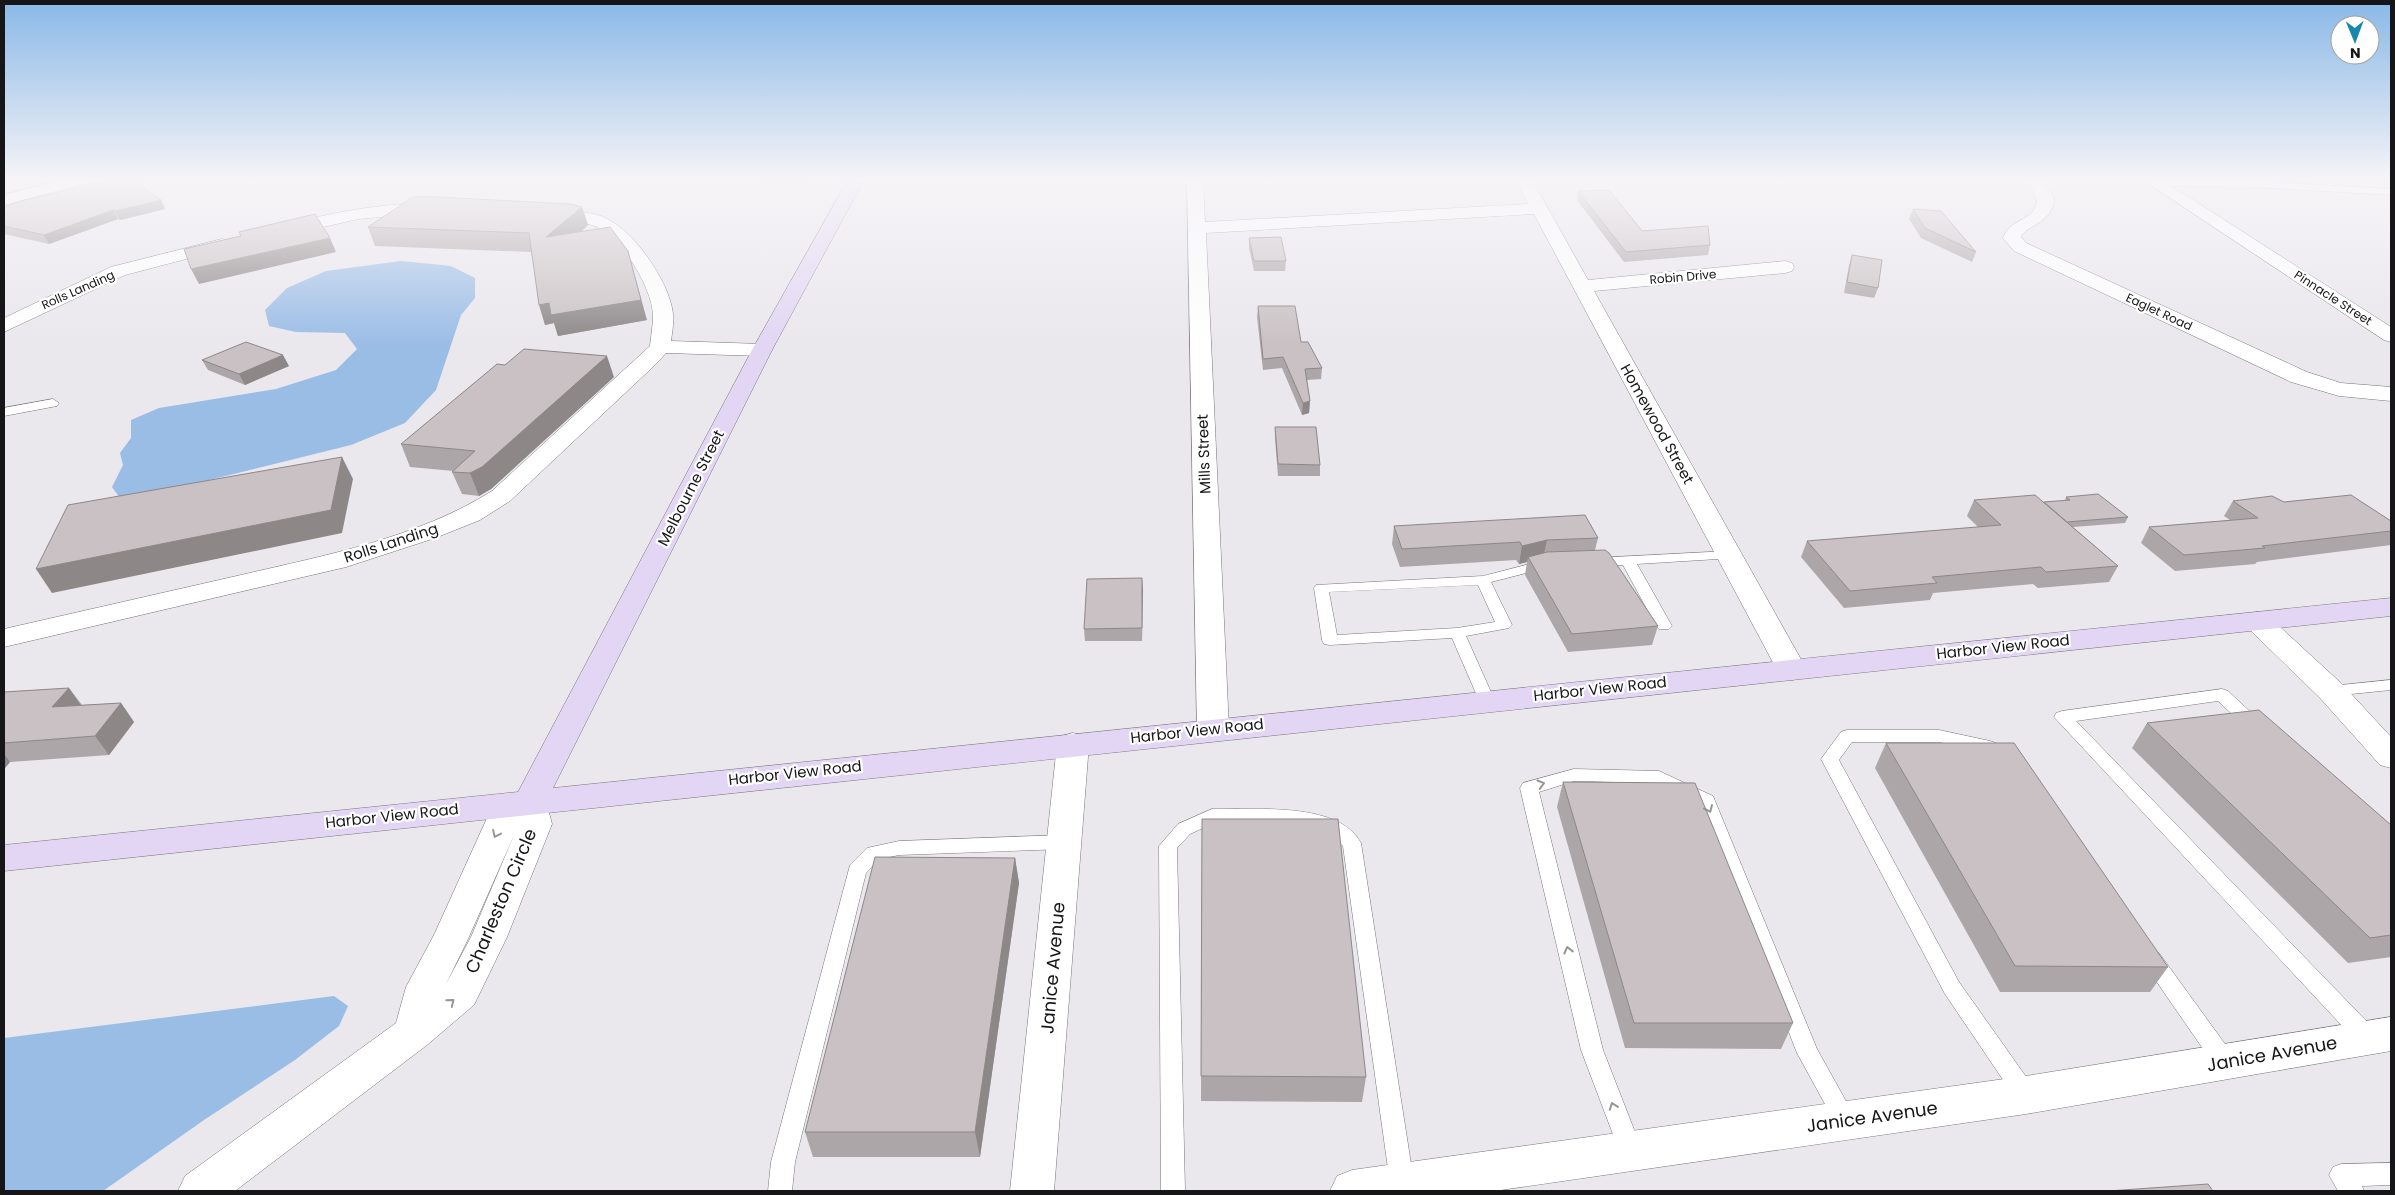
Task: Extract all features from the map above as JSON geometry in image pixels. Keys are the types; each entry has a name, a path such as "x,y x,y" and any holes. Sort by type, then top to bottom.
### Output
{"main road":[{"name":"Melbourne Street","path":"530,801 762,350 826,234"},
{"name":"Harbor View Road","path":"4,858 1213,729 2391,607"}],"street":[{"name":"Rolls Landing","path":"4,326 118,272 147,262 269,234"},
{"path":"618,234 652,280 663,314 660,347 762,350"},
{"name":"Mills Street","path":"1196,234 1213,729"},
{"name":"Homewood Street","path":"1554,234 1792,670"},
{"name":"Eaglet Road","path":"2014,234 2012,238 2020,247 2299,377 2339,389 2391,394"},
{"name":"Pinnacle Street","path":"2234,234 2391,336"},
{"name":"Robin Drive","path":"1582,286 1784,267"},
{"name":"Rolls Landing","path":"4,638 337,561 426,533 471,515 501,496 648,361 660,347"},
{"path":"2257,621 2330,691 2391,757"},
{"name":"Janice Avenue","path":"1032,1191 1073,744"},
{"name":"Charleston Circle","path":"200,1191 413,1033 460,994 489,937 536,824 530,801"},
{"name":"Janice Avenue","path":"1352,1191 2026,1095 2380,1036"}],"lane":[{"path":"4,412 53,403"},
{"path":"1580,562 1729,555"},
{"path":"1628,560 1664,626"},
{"path":"1483,580 1504,625 1457,633 1330,640 1321,588 1483,580 1543,564 1562,563"},
{"path":"1457,633 1487,701"},
{"path":"2330,691 2391,685"},
{"path":"2264,734 2222,695 2062,717 2380,1036"},
{"path":"2009,757 2004,749 1939,736 1847,736 1830,759 1952,988 2026,1095"},
{"path":"1630,1152 1592,1050 1529,788 1574,775 1659,777 1707,801 1808,1053 1846,1121"},
{"path":"1173,1191 1168,846 1184,829 1212,816 1303,818 1335,828 1352,843 1402,1184"},
{"path":"780,1191 783,1162 857,870 874,853 899,848 1064,842"},
{"path":"2144,948 2225,1062"},
{"path":"2352,1191 2341,1175 2391,1174"}],"water":[{"path":"401,261 451,266 475,278 475,298 461,315 436,390 405,423 351,445 149,495 120,498 112,487 123,465 120,453 131,438 131,420 159,408 276,389 336,370 357,349 345,333 296,332 269,326 265,310 287,288 326,271"},
{"path":"334,996 348,1006 339,1026 295,1060 204,1120 103,1191 4,1191 4,1038"}],"building":[{"path":"240,234 327,234 330,238 191,269 184,249 241,236"},
{"path":"529,234 550,234 546,237 567,234 615,234 628,251 641,300 551,315 549,303 539,305"},
{"path":"1612,234 1709,234 1710,245 1626,252"},
{"path":"1937,234 1960,234 1976,252"},
{"path":"1281,237 1286,261 1254,261 1249,238"},
{"path":"1852,255 1882,260 1878,288 1847,282"},
{"path":"1258,306 1295,306 1301,342 1308,342 1322,368 1305,369 1310,401 1303,403 1283,357 1263,359"},
{"path":"246,342 283,355 239,374 202,360"},
{"path":"524,349 607,356 482,467 470,473 452,472 475,451 401,444 497,364 505,365"},
{"path":"1275,427 1316,427 1320,465 1278,464"},
{"path":"342,457 331,510 36,569 68,505"},
{"path":"2098,494 2128,517 2067,522 2044,502 2070,500 2066,497"},
{"path":"2035,495 2118,566 2046,572 2041,567 1932,577 1937,583 1850,591 1807,541 2001,525 1974,500"},
{"path":"2351,495 2391,521 2391,531 2262,546 2265,548 2184,555 2149,527 2258,518 2233,501 2272,496 2284,502"},
{"path":"1585,515 1598,538 1547,540 1522,546 1520,542 1402,549 1394,526"},
{"path":"1605,550 1609,553 1658,626 1572,634 1528,557 1547,552"},
{"path":"1142,578 1142,628 1084,629 1087,579"},
{"path":"69,688 52,707 121,703 95,736 4,743 4,692"},
{"path":"2259,710 2391,825 2391,935 2370,938 2147,723"},
{"path":"1886,743 2014,743 2168,967 2015,966"},
{"path":"1563,782 1695,783 1793,1023 1634,1023"},
{"path":"1202,819 1338,819 1366,1077 1201,1076"},
{"path":"875,857 1015,858 975,1132 805,1132"},
{"path":"2208,1184 2213,1191 2108,1191"}]}
